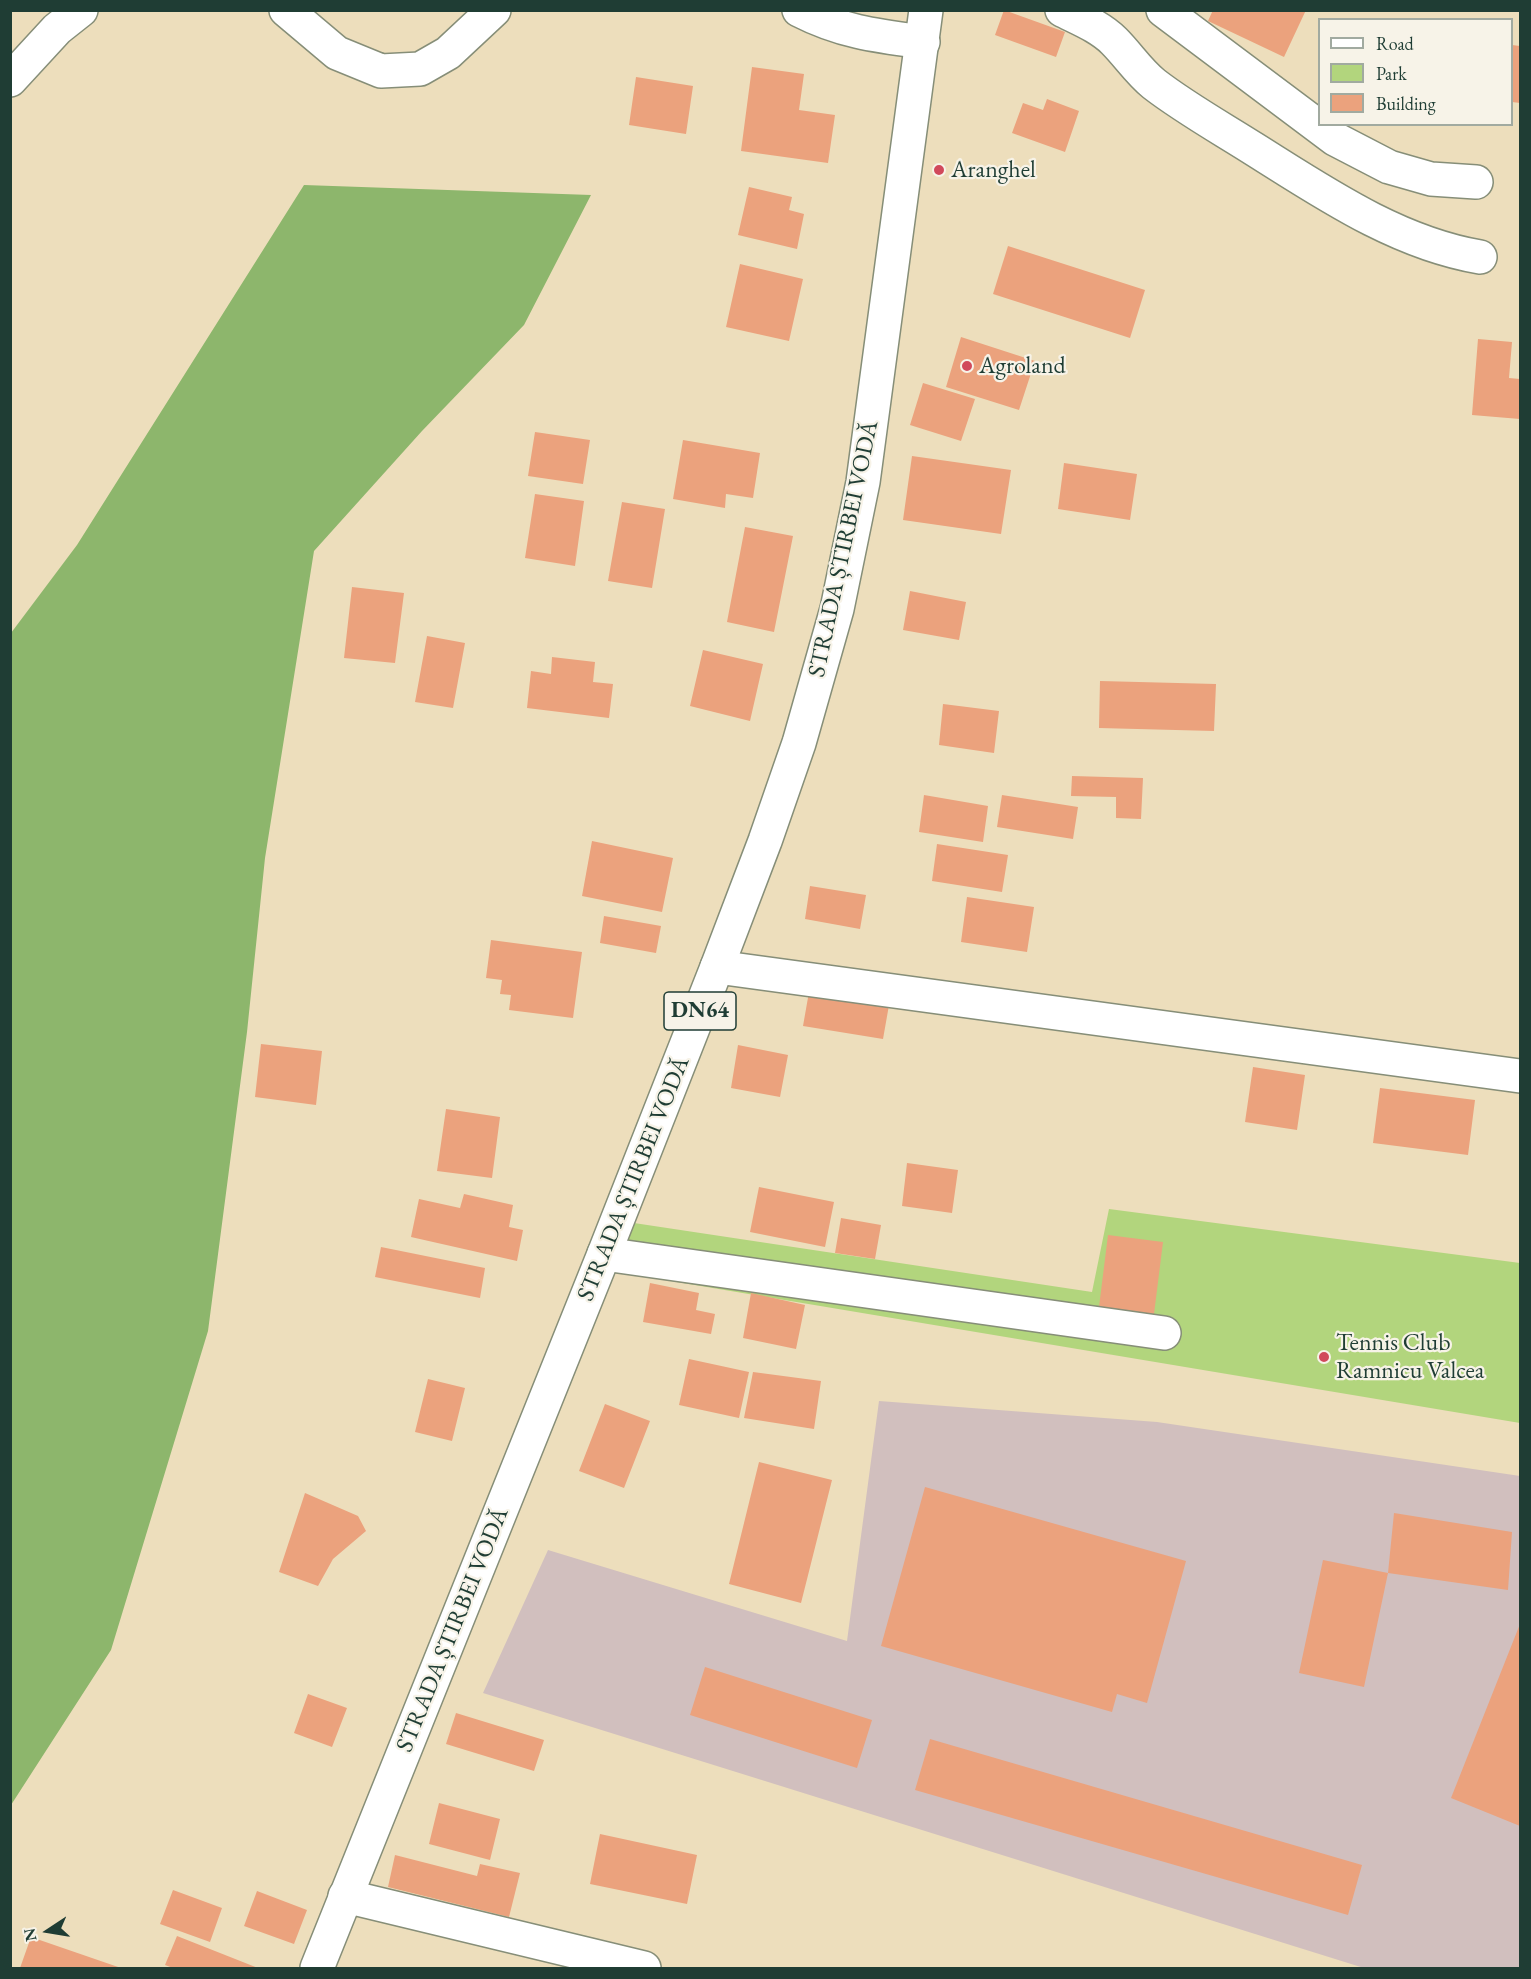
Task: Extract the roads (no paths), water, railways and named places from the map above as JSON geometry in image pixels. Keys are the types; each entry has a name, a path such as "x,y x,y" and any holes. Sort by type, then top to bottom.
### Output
{"street":[{"path":"10,80 57,29 81,10"},
{"path":"286,10 337,53 381,71 420,69 447,53 494,10"},
{"path":"800,10 824,23 858,33 923,42"},
{"name":"STRADA ȘTIRBEI VODĂ","path":"316,1968 604,1254 717,967 799,743 837,609 863,482 926,10"},
{"path":"1062,10 1112,39 1154,84 1332,198 1417,240 1450,252 1480,256"},
{"path":"1163,10 1335,139 1389,167 1431,179 1476,182"},
{"path":"717,967 1521,1076"},
{"path":"604,1254 1164,1333"},
{"path":"345,1896 644,1968"}],"place":[{"name":"Aranghel","path":"939,170"},
{"name":"Agroland","path":"967,366"},
{"name":"Tennis Club Ramnicu Valcea","path":"1324,1357"}]}
